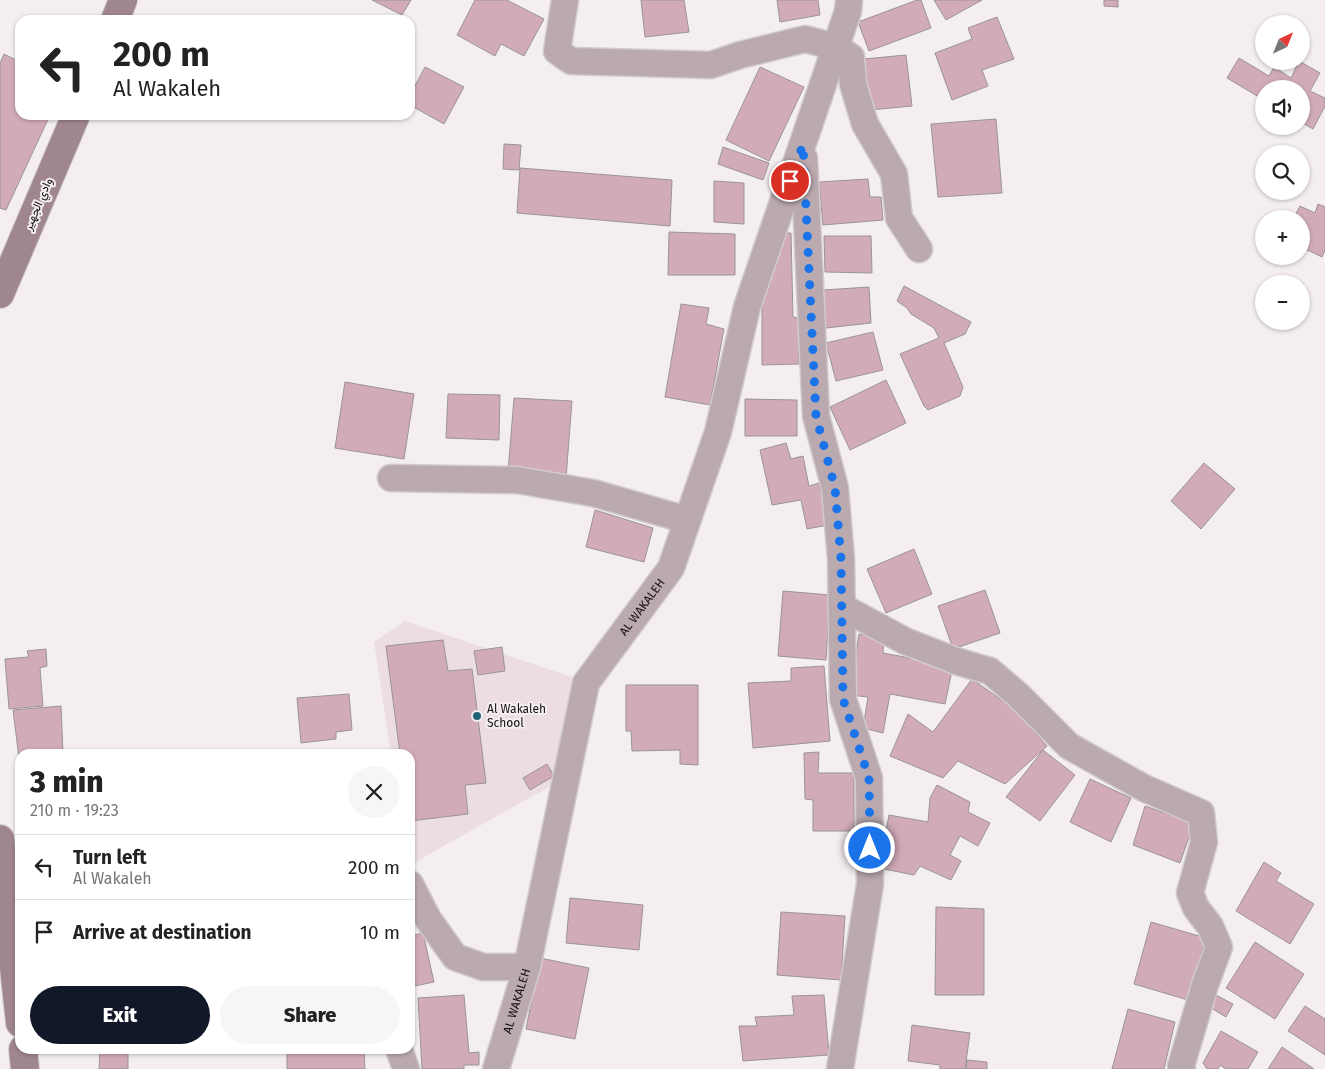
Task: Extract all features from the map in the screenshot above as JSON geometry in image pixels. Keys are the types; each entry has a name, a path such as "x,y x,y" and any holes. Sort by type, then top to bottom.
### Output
{"street":[{"path":"116,15 123,0"},
{"path":"566,0 557,51 571,61 711,65 740,55 805,39 836,48 851,57 853,84 865,124 894,174 899,218 919,249"},
{"name":"AL WAKALEH","path":"496,1069 527,967 586,683 670,568 718,432 747,307 836,48 848,10 849,0"},
{"name":"وادي الجهير","path":"0,294 74,120"},
{"path":"803,145 816,416 835,488 841,559 843,699 869,778 870,884 840,1069"},
{"path":"391,478 516,480 593,493 687,520"},
{"path":"842,607 905,641 956,661 990,671 1018,695 1069,746 1144,788 1201,813 1204,842 1190,894 1196,908 1210,926 1220,947 1205,985 1182,1069"},
{"path":"0,839 8,990 15,1009"},
{"path":"415,894 428,919 454,957 483,967 527,967"},
{"path":"24,1054 25,1069"},
{"path":"401,1054 406,1069"}],"shaded area":[{"name":"Al Wakaleh School","path":"405,621 575,678 554,784 415,862 415,749 390,749 374,642"}],"building":[{"path":"372,0 411,0 402,15"},
{"path":"475,0 507,0 544,19 524,56 501,44 495,56 457,35"},
{"path":"641,0 684,0 689,32 645,37"},
{"path":"777,0 818,0 820,15 780,22"},
{"path":"921,0 931,28 869,51 858,22"},
{"path":"934,0 982,0 946,20"},
{"path":"1104,0 1118,0 1118,7 1104,6"},
{"path":"997,17 1014,59 982,70 988,86 952,100 935,53 972,39 968,28"},
{"path":"4,54 15,60 15,120 48,120 6,210 0,208 0,63"},
{"path":"906,55 912,106 870,110 864,59"},
{"path":"1239,58 1255,68 1255,70 1259,70 1269,76 1272,70 1279,70 1291,78 1295,70 1310,70 1310,67 1320,73 1310,91 1310,80 1255,80 1255,95 1227,78"},
{"path":"425,67 464,87 444,124 415,108 415,86"},
{"path":"760,67 804,87 769,161 726,140"},
{"path":"1310,91 1325,98 1325,106 1313,129 1310,127"},
{"path":"996,119 1002,193 938,197 931,124"},
{"path":"504,144 521,145 519,170 503,169"},
{"path":"723,147 769,163 763,180 718,164"},
{"path":"520,168 672,180 670,226 517,213"},
{"path":"868,179 870,197 881,197 883,220 823,225 819,182"},
{"path":"714,181 744,183 744,224 714,222"},
{"path":"1318,204 1325,207 1325,250 1322,257 1310,251 1310,211 1315,213"},
{"path":"1300,206 1309,210 1298,210"},
{"path":"669,232 735,234 735,275 668,275"},
{"path":"780,233 791,233 793,317 799,318 799,364 762,365 762,283 770,284 769,254 780,252"},
{"path":"824,236 871,236 872,273 825,272"},
{"path":"904,286 971,322 965,334 944,343 963,387 960,396 928,410 924,406 900,354 939,338 934,328 911,314 907,308 897,301"},
{"path":"869,287 871,323 826,328 823,290"},
{"path":"681,304 709,308 706,324 724,329 710,405 665,397"},
{"path":"873,332 883,370 836,381 826,343"},
{"path":"886,380 906,423 850,450 830,407"},
{"path":"345,382 414,394 404,459 335,448"},
{"path":"448,394 500,395 499,440 446,438"},
{"path":"514,398 572,401 566,478 508,472"},
{"path":"745,399 797,400 797,436 745,436"},
{"path":"786,443 791,459 803,456 809,486 819,483 828,525 807,529 801,500 772,505 760,450"},
{"path":"1204,463 1235,489 1201,529 1171,501"},
{"path":"595,510 653,528 644,562 586,547"},
{"path":"914,549 932,594 886,613 867,569"},
{"path":"985,590 1000,633 953,649 938,606"},
{"path":"783,591 830,595 826,660 778,656"},
{"path":"859,634 884,638 883,653 953,666 945,704 890,694 883,733 863,728 868,697 850,695"},
{"path":"443,640 448,671 472,669 486,783 465,785 468,814 415,820 415,749 399,749 386,646"},
{"path":"502,647 505,671 478,675 474,651"},
{"path":"46,649 47,666 40,668 43,706 9,709 5,659 29,657 27,651"},
{"path":"824,666 830,741 753,748 748,683 791,681 791,668"},
{"path":"972,679 1013,708 1047,746 1005,784 958,761 943,778 890,756 908,714 933,732"},
{"path":"626,685 698,685 698,765 680,764 680,750 632,751 631,731 626,731"},
{"path":"349,694 352,730 336,732 336,739 301,743 297,698"},
{"path":"61,706 63,749 18,749 13,710"},
{"path":"1043,750 1075,775 1040,821 1006,797"},
{"path":"819,752 818,773 854,773 854,831 813,831 813,800 805,799 804,753"},
{"path":"547,764 554,776 530,790 523,778"},
{"path":"1090,779 1131,798 1111,842 1070,822"},
{"path":"937,785 970,802 968,812 990,823 978,846 960,836 950,855 961,861 951,880 920,866 914,875 879,868 889,815 928,822 930,798"},
{"path":"1145,806 1194,823 1180,863 1133,845"},
{"path":"1264,862 1281,873 1276,881 1314,904 1290,944 1236,911"},
{"path":"570,898 643,905 639,950 566,943"},
{"path":"936,907 984,909 984,995 935,995"},
{"path":"781,912 845,916 841,980 777,975"},
{"path":"1151,922 1206,938 1188,1000 1134,984"},
{"path":"423,933 434,982 415,986 415,935"},
{"path":"1255,942 1304,974 1275,1019 1226,988"},
{"path":"540,958 589,968 575,1039 526,1029"},
{"path":"1214,994 1233,1004 1226,1017 1206,1005"},
{"path":"464,995 469,1053 479,1052 479,1065 464,1065 464,1069 422,1069 418,998"},
{"path":"824,995 829,1055 743,1061 739,1026 757,1026 755,1017 794,1015 792,996"},
{"path":"1305,1006 1325,1019 1325,1055 1288,1031"},
{"path":"1128,1009 1175,1022 1164,1069 1112,1069"},
{"path":"912,1025 970,1033 965,1069 940,1069 940,1065 908,1061"},
{"path":"1221,1031 1258,1052 1248,1069 1226,1069 1220,1065 1218,1069 1207,1069 1203,1063"},
{"path":"1282,1047 1314,1069 1268,1069"},
{"path":"100,1054 128,1054 128,1069 99,1069"},
{"path":"287,1054 364,1054 365,1069 287,1069"},
{"path":"967,1060 987,1062 987,1069 966,1069"}],"place":[{"name":"Al Wakaleh School","path":"477,716"}],"route":[{"path":"790,181 803,145 816,416 835,488 841,559 843,699 869,778 870,848"}]}
